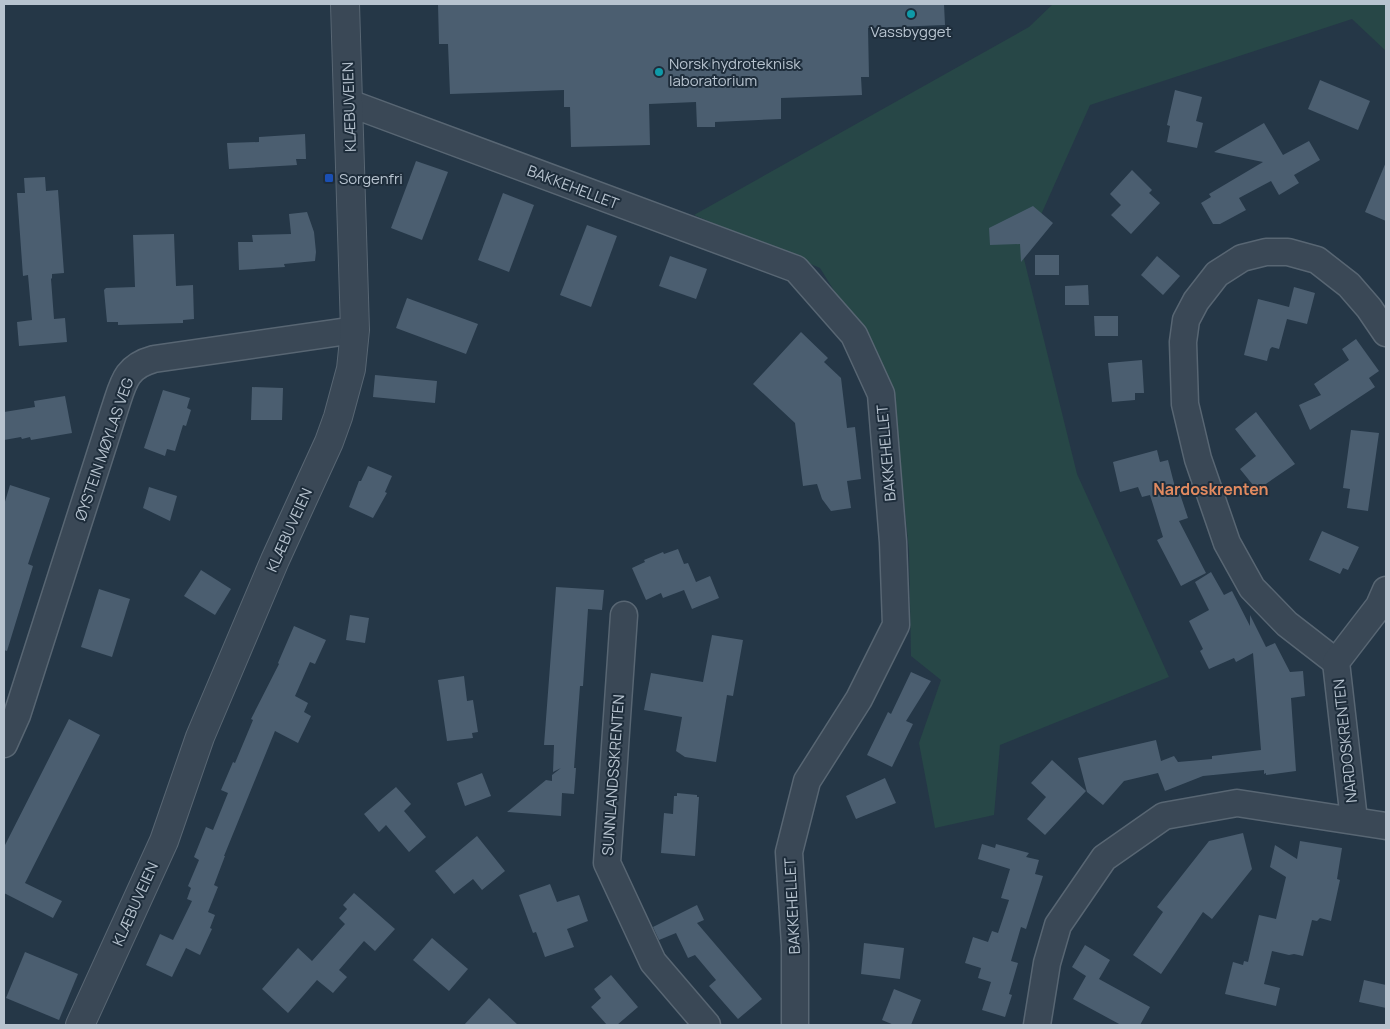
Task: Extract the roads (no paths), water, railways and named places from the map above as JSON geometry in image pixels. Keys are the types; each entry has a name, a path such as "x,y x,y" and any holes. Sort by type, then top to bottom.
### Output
{"street":[{"name":"KLÆBUVEIEN","path":"80,1025 164,840 200,737 275,560 329,442 351,369 355,330 345,4"},
{"name":"BAKKEHELLET","path":"349,103 796,269 854,335 881,394 892,532 896,625 859,699 807,781 788,852 794,945 795,1025"},
{"name":"NARDOSKRENTEN","path":"1336,662 1287,624 1252,588 1227,543 1198,459 1185,404 1184,334 1186,320 1196,301 1217,274 1242,258 1266,252 1288,252 1317,260 1349,285 1370,308 1386,333"},
{"name":"ØYSTEIN MØYLAS VEG","path":"4,744 17,715 125,378 129,371 145,362 208,350 355,330"},
{"name":"NARDOSKRENTEN","path":"1354,820 1336,662 1379,606 1386,590"},
{"name":"SUNNLANDSSKRENTEN","path":"624,615 607,863 653,962 707,1025"},
{"path":"1037,1025 1047,963 1058,925 1104,858 1164,816 1237,803 1386,826"}],"place":[{"name":"Vassbygget","path":"911,14"},
{"name":"Norsk hydroteknisk laboratorium","path":"659,72"},
{"name":"Sorgenfri","path":"329,178"}],"district":[{"name":"Nardoskrenten","path":"1211,489"}]}
